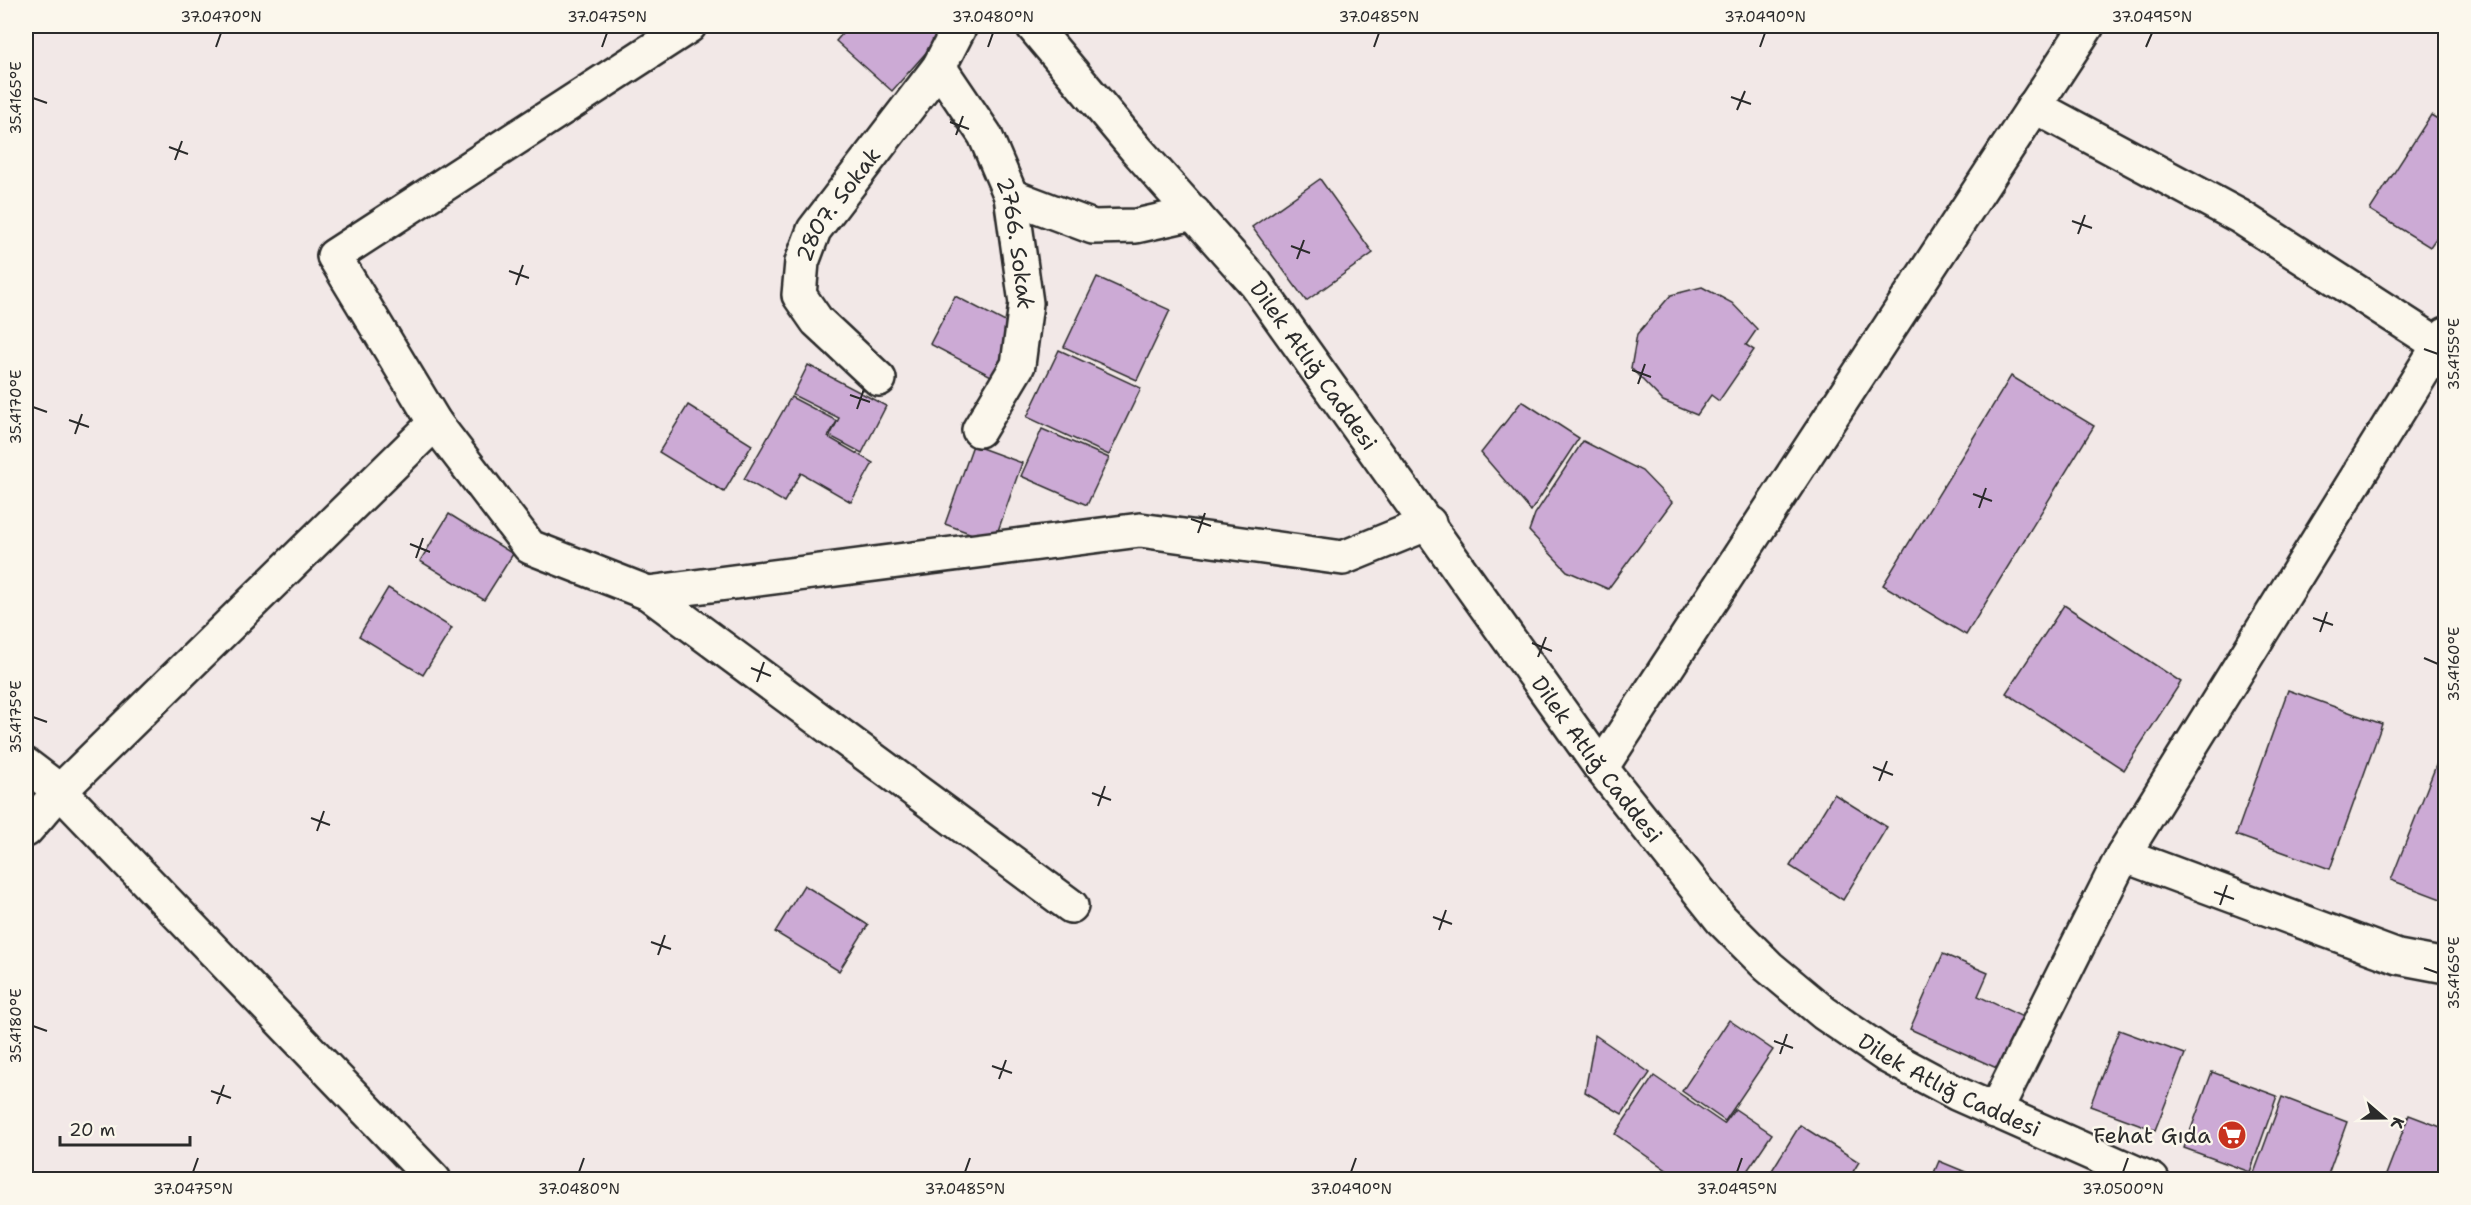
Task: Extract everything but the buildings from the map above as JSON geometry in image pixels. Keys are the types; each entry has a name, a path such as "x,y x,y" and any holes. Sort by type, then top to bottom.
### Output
{"street":[{"path":"689,26 334,256 435,423 530,547 648,593 1071,906"},
{"name":"2807. Sokak","path":"879,379 817,321 799,295 802,262 814,230 939,66 960,26"},
{"name":"Dilek Atlığ Caddesi","path":"1033,26 1136,149 1256,284 1429,523 1601,768 1721,919 1769,967 1824,1013 1887,1056 1958,1094 2152,1179"},
{"path":"1601,768 2086,26"},
{"name":"2766. Sokak","path":"939,66 985,135 1011,196 1026,303 1018,365 979,430"},
{"path":"1995,1111 2123,855 2442,339 2239,216 2034,106"},
{"path":"1011,196 1093,227 1136,226 1194,213"},
{"path":"26,830 60,791 435,423"},
{"path":"648,593 1140,531 1343,558 1429,523"},
{"path":"26,765 60,791 434,1179"},
{"path":"2123,855 2398,957 2445,966"}],"place":[{"name":"Fehat Gıda","path":"2232,1135"}]}
